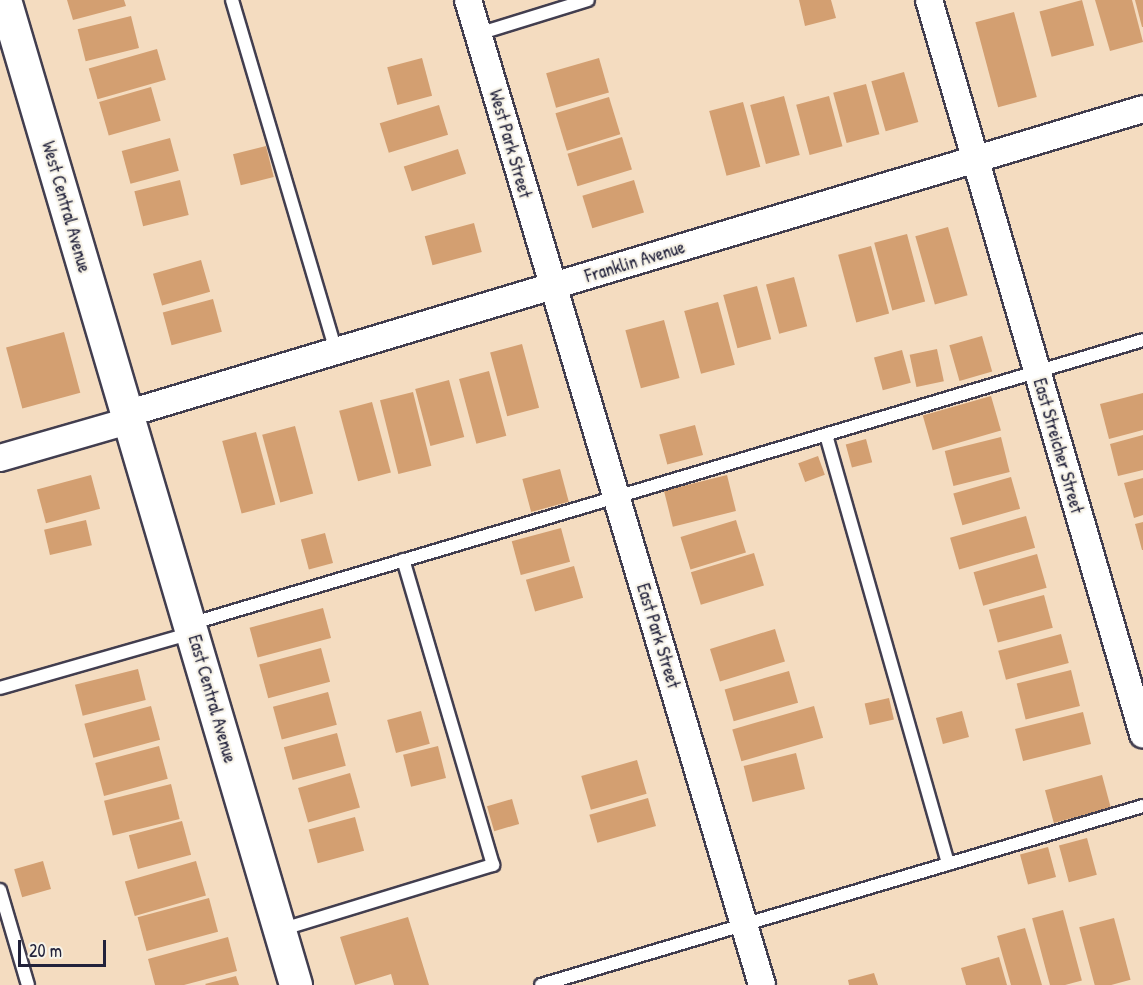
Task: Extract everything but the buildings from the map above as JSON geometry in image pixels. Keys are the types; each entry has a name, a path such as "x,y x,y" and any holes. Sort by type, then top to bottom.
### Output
{"street":[{"name":"West Central Avenue","path":"5,0 127,418"},
{"name":"West Park Street","path":"468,0 551,288"},
{"name":"East Streicher Street","path":"929,0 973,160 1143,734"},
{"name":"Franklin Avenue","path":"0,458 336,352 1143,109"},
{"name":"East Park Street","path":"551,288 617,498 762,985"},
{"name":"East Central Avenue","path":"127,418 296,985"}],"lane":[{"path":"232,0 336,352"},
{"path":"478,34 588,0"},
{"path":"0,688 403,560 1143,340"},
{"path":"826,435 948,864"},
{"path":"279,930 493,865 403,560"},
{"path":"541,985 1143,806"},
{"path":"0,890 28,985"}]}
